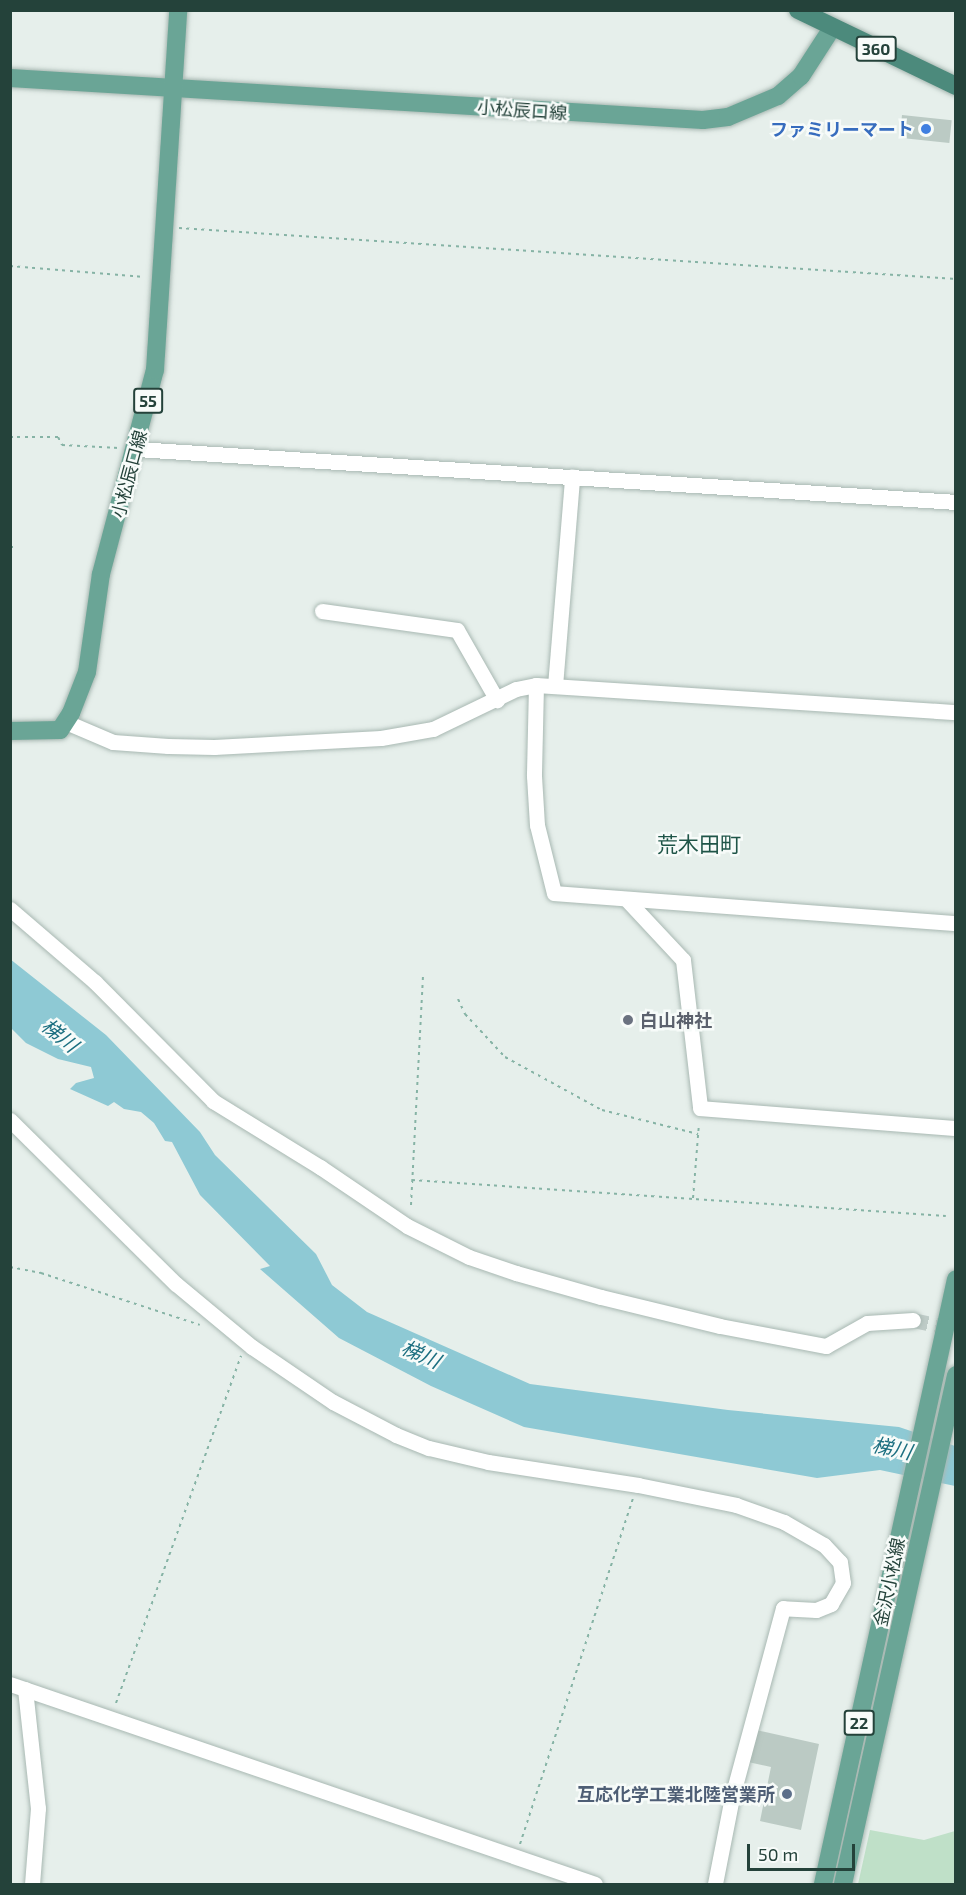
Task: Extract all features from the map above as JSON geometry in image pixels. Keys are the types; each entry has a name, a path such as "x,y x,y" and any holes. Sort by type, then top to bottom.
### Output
{"highway":[{"name":"360","path":"798,10 832,19 956,86"}],"main road":[{"name":"小松辰口線","path":"66,722 82,689 87,672 101,574 124,484 137,449 155,370 175,89 178,10"},
{"name":"小松辰口線","path":"10,78 673,119 720,118 754,109 778,96 801,76 832,19"},
{"path":"10,731 51,732 60,729 66,722"},
{"name":"金沢小松線","path":"823,1884 936,1359 956,1279"},
{"name":"金沢小松線","path":"843,1884 956,1375"}],"street":[{"path":"137,449 956,502"},
{"path":"555,686 572,477"},
{"path":"322,611 457,630 497,700"},
{"path":"66,722 113,742 214,747 381,738 433,729 516,689 536,685 956,712"},
{"path":"536,685 534,776 537,825 554,893 956,923"},
{"path":"627,900 682,960 700,1108 956,1128"},
{"path":"10,909 94,982 213,1101 320,1167 407,1227 469,1257 516,1274 720,1326 826,1346 867,1323 913,1320"},
{"path":"10,1120 176,1284 252,1347 333,1402 396,1435 429,1448 488,1462 638,1485 736,1505 784,1522 824,1545 840,1562 843,1583 831,1604 816,1610 783,1608 732,1797 715,1884"},
{"path":"10,1684 595,1884"},
{"path":"25,1689 38,1808 32,1884"}],"path":[{"path":"164,227 956,279"},
{"path":"10,266 160,278"},
{"path":"10,436 58,437 62,445 137,449"},
{"path":"411,1205 423,976"},
{"path":"458,999 465,1014 505,1057 602,1110 698,1134"},
{"path":"693,1199 700,1108"},
{"path":"412,1180 946,1216"},
{"path":"10,1267 63,1280 198,1323 206,1330"},
{"path":"110,1719 241,1355"},
{"path":"515,1857 638,1485"}],"green space":[{"path":"870,1830 924,1840 955,1831 955,1884 858,1884"}],"water":[{"name":"梯川","path":"10,959 106,1035 200,1132 215,1155 316,1254 332,1285 367,1312 530,1384 728,1410 899,1427 955,1446 955,1486 880,1470 817,1478 524,1427 431,1386 339,1338 260,1269 270,1266 200,1195 172,1142 165,1141 154,1123 141,1112 124,1109 114,1102 108,1106 70,1089 76,1083 94,1078 91,1067 58,1059 26,1043 11,1028"}],"building":[{"name":"ファミリーマート","path":"902,115 952,120 949,143 900,138"},
{"name":"互応化学工業北陸営業所","path":"756,1730 819,1744 801,1830 760,1821 771,1767 748,1762"}],"tunnel":[{"path":"913,1320 956,1329"}],"place":[{"name":"ファミリーマート","path":"926,129"},
{"name":"白山神社","path":"628,1020"},
{"name":"互応化学工業北陸営業所","path":"787,1794"}],"district":[{"name":"荒木田町","path":"699,844"}]}
